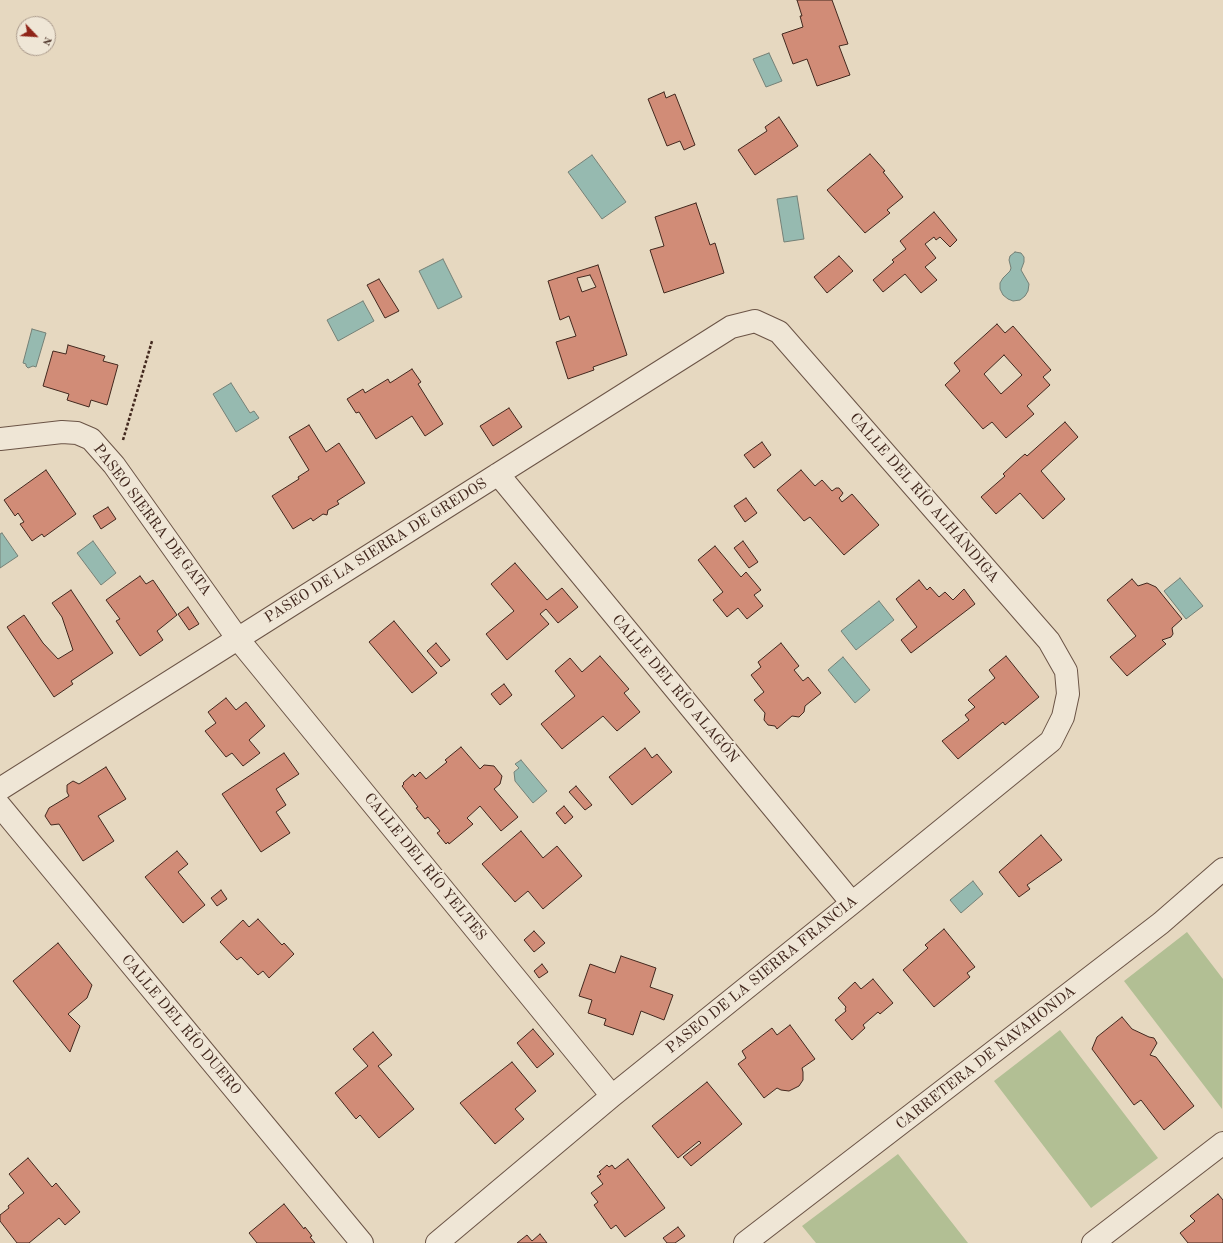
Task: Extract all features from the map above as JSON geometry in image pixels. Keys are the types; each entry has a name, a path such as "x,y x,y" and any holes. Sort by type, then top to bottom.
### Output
{"street":[{"name":"PASEO DE LA SIERRA DE GREDOS","path":"0,789 732,327 755,321"},
{"name":"CALLE DEL RÍO ALHÁNDIGA","path":"755,321 779,332 1050,641 1066,671 1068,694"},
{"name":"PASEO SIERRA DE GATA","path":"0,439 62,432 77,433 91,439 114,465 238,638"},
{"name":"CALLE DEL RÍO ALAGÓN","path":"498,474 852,903"},
{"name":"CALLE DEL RÍO YELTES","path":"238,638 612,1096"},
{"name":"PASEO DE LA SIERRA FRANCIA","path":"437,1243 612,1096 852,903 1050,740 1063,717 1068,694"},
{"name":"CALLE DEL RÍO DUERO","path":"0,806 362,1243"},
{"name":"CARRETERA DE NAVAHONDA","path":"745,1243 1154,927 1223,869"},
{"path":"1093,1243 1223,1144"}],"path":[{"path":"122,441 152,341"}],"green space":[{"path":"1187,932 1223,979 1222,1109 1124,981"},
{"path":"1060,1030 1158,1158 1091,1208 994,1081"},
{"path":"898,1154 968,1243 816,1243 802,1226"}],"water":[{"path":"769,53 782,81 766,87 753,59"},
{"path":"592,155 626,202 602,219 568,172"},
{"path":"797,196 804,239 784,242 777,199"},
{"path":"1015,252 1021,253 1024,257 1021,270 1029,284 1028,291 1025,296 1020,300 1013,301 1003,295 1000,289 1000,283 1010,271 1010,256"},
{"path":"443,259 462,297 438,309 419,271"},
{"path":"363,301 374,321 338,341 327,320"},
{"path":"32,329 46,333 36,367 33,366 28,368 26,364 23,363"},
{"path":"231,383 250,413 254,411 259,418 236,432 213,394"},
{"path":"2,533 18,556 0,568 0,534"},
{"path":"93,541 116,573 101,585 77,553"},
{"path":"1180,578 1203,606 1186,619 1164,591"},
{"path":"879,601 894,620 856,650 841,631"},
{"path":"843,657 870,690 855,703 828,670"},
{"path":"521,760 547,791 533,803 515,781 514,772 519,768 515,764"},
{"path":"973,881 983,894 961,913 950,900"}],"building":[{"path":"797,0 832,0 848,44 839,46 850,75 817,86 807,59 793,64 782,34 803,27 800,16 802,16"},
{"path":"664,92 666,98 675,94 695,145 684,150 680,141 667,146 648,99"},
{"path":"779,117 798,146 755,175 738,150 767,131 765,127"},
{"path":"870,154 885,171 883,172 903,197 887,210 890,213 865,233 827,190"},
{"path":"696,203 710,245 715,243 724,273 664,293 650,250 664,246 655,217"},
{"path":"934,212 957,240 950,247 940,237 936,240 934,237 925,244 936,258 925,267 937,280 921,293 905,274 883,292 873,280 894,262 892,260 906,249 900,241"},
{"path":"839,256 853,271 827,293 814,277"},
{"path":"598,265 627,355 593,367 594,370 568,379 556,342 576,336 569,316 560,320 548,281","holes":["590,275 596,287 582,292 577,278"]},
{"path":"379,279 399,311 385,318 367,285"},
{"path":"997,324 1005,333 1013,326 1051,370 1043,377 1050,385 1027,406 1034,414 1006,438 992,422 983,429 945,385 960,371 954,363","holes":["1004,355 1022,375 1001,394 984,374"]},
{"path":"68,345 105,356 103,361 118,365 107,405 91,400 89,407 67,400 69,394 43,386 53,351 66,354"},
{"path":"412,369 421,382 418,384 443,424 425,436 412,416 376,439 359,412 356,413 347,399 363,389 365,393 388,379 390,383"},
{"path":"509,408 522,427 493,446 480,426"},
{"path":"1065,422 1078,437 1041,471 1065,499 1043,519 1020,493 996,514 981,497 1005,476 1003,474 1018,460 1025,454 1027,456"},
{"path":"309,425 326,452 339,443 365,483 337,501 339,504 328,510 327,515 323,514 313,521 311,518 293,529 272,496 299,479 298,477 309,470 289,437"},
{"path":"762,442 771,455 754,468 744,455"},
{"path":"46,470 76,514 44,537 42,534 32,541 20,524 24,522 18,513 15,516 4,500"},
{"path":"801,470 815,486 822,480 832,491 839,488 843,493 839,498 842,502 852,494 879,525 844,555 810,517 804,521 777,490"},
{"path":"746,498 757,513 745,522 734,506"},
{"path":"108,507 116,519 101,529 93,516"},
{"path":"743,541 758,562 749,568 734,548"},
{"path":"715,546 741,577 746,572 761,590 754,595 763,606 747,619 738,608 727,617 713,600 723,592 698,560"},
{"path":"515,563 547,600 562,588 578,607 558,623 546,609 540,614 549,624 507,660 486,634 514,611 491,584"},
{"path":"140,576 146,584 153,580 177,615 157,631 163,640 140,656 116,621 120,619 106,600"},
{"path":"1132,579 1138,586 1147,583 1156,587 1182,619 1172,628 1173,634 1171,637 1162,640 1166,644 1127,676 1110,657 1136,636 1107,600"},
{"path":"919,580 927,590 930,587 939,597 945,592 953,600 964,589 975,604 911,653 901,640 917,627 896,599"},
{"path":"71,590 113,653 71,681 73,684 54,697 7,627 24,615 43,643 58,659 73,650 62,617 52,603"},
{"path":"188,607 199,624 189,630 178,614"},
{"path":"394,621 437,673 412,693 369,642"},
{"path":"436,643 450,660 441,667 427,651"},
{"path":"781,643 799,666 794,670 803,681 808,677 821,693 805,706 804,712 799,717 792,716 777,729 775,726 768,725 764,720 765,713 754,700 764,692 751,675 761,667 758,662"},
{"path":"600,656 629,689 624,693 640,712 617,731 603,716 562,749 541,724 575,696 555,671 570,658 582,672"},
{"path":"1006,656 1039,697 1005,725 1003,722 958,759 942,741 969,720 965,715 975,707 968,700 995,678 989,670"},
{"path":"504,684 512,695 500,705 491,694"},
{"path":"226,698 236,710 246,702 265,726 249,740 260,753 243,766 232,753 226,757 205,731 216,723 208,712"},
{"path":"461,747 480,769 484,765 494,766 502,776 500,784 494,789 518,817 501,831 480,806 467,818 473,824 449,844 448,842 446,844 437,833 440,831 428,817 425,819 402,786 404,784 403,783 413,774 415,777 420,772 426,779 447,762 445,760"},
{"path":"645,748 652,758 657,754 672,772 632,805 609,777"},
{"path":"284,753 299,774 276,789 286,805 276,812 290,833 261,852 222,794"},
{"path":"106,767 126,799 98,816 114,841 83,861 59,824 51,825 45,816 49,808 69,796 67,792 67,785 73,781 79,784"},
{"path":"576,786 592,805 585,810 569,792"},
{"path":"564,806 573,817 565,824 556,813"},
{"path":"521,831 543,858 557,846 582,876 543,909 528,891 515,902 482,864"},
{"path":"1041,835 1062,860 1027,885 1030,889 1019,897 999,872"},
{"path":"177,851 188,864 178,872 205,905 183,923 145,877"},
{"path":"221,890 227,899 217,906 211,898"},
{"path":"258,919 282,945 284,943 294,954 269,978 263,971 258,975 241,957 237,960 220,942 243,920 249,927"},
{"path":"944,929 975,967 967,973 970,977 934,1007 903,970 928,948 925,945"},
{"path":"534,931 545,943 534,952 524,940"},
{"path":"58,943 92,985 87,998 68,1014 80,1026 70,1052 13,981"},
{"path":"621,956 656,968 650,987 673,995 664,1020 641,1011 633,1035 604,1025 606,1019 588,1013 592,1000 579,996 590,964 615,973"},
{"path":"542,964 548,972 539,978 534,971"},
{"path":"873,979 893,1003 880,1014 878,1012 863,1025 865,1028 852,1040 835,1020 846,1011 846,1007 838,998 855,982 861,989"},
{"path":"1122,1017 1132,1029 1154,1038 1157,1043 1150,1055 1156,1057 1194,1106 1164,1130 1141,1100 1134,1105 1092,1049 1097,1037"},
{"path":"790,1025 815,1059 802,1068 803,1080 799,1086 789,1091 777,1088 764,1098 738,1064 746,1058 742,1051 772,1028 777,1035"},
{"path":"533,1029 554,1054 537,1068 517,1043"},
{"path":"373,1032 392,1055 378,1066 414,1109 379,1138 360,1115 356,1119 335,1093 368,1066 353,1049"},
{"path":"512,1062 536,1091 515,1109 524,1119 495,1144 460,1103"},
{"path":"707,1082 742,1124 691,1166 683,1157 701,1143 699,1141 678,1158 652,1126"},
{"path":"28,1158 52,1187 56,1183 80,1212 65,1225 59,1218 29,1243 17,1243 0,1221 0,1215 9,1208 8,1206 24,1193 9,1174"},
{"path":"628,1159 665,1208 625,1237 616,1225 611,1229 594,1205 598,1202 591,1193 603,1184 597,1176 601,1174 599,1172 607,1165 609,1167 612,1165 615,1169"},
{"path":"1218,1194 1223,1200 1223,1243 1188,1243 1180,1233 1195,1221 1190,1216"},
{"path":"284,1204 304,1229 305,1227 309,1232 312,1236 310,1237 315,1243 257,1243 249,1233"},
{"path":"678,1227 685,1236 675,1243 667,1243 663,1238"},
{"path":"540,1234 547,1243 517,1243 527,1235 532,1241"}]}
